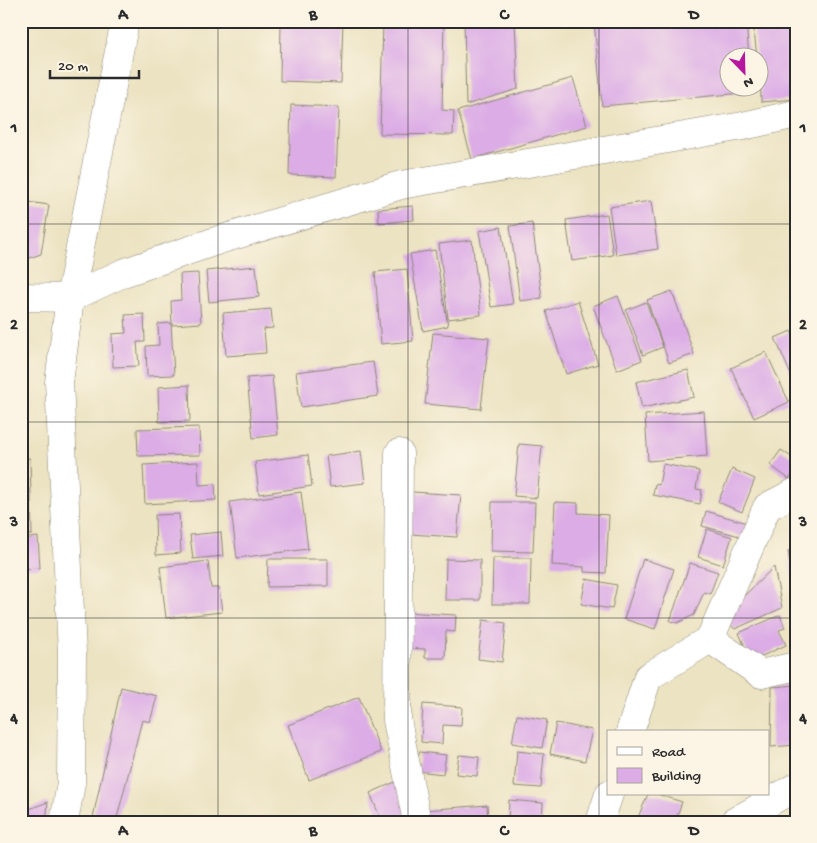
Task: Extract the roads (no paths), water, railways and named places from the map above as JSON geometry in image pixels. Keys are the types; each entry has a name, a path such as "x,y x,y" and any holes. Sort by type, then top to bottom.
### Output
{"street":[{"path":"64,822 72,783 72,653 59,382 70,298 125,21"},
{"path":"21,297 70,298 123,273 219,240 401,185 733,127 796,114"},
{"path":"399,453 397,720 417,822"},
{"path":"631,730 648,677 710,639 767,507 796,492"},
{"path":"710,639 761,674 796,666"},
{"path":"734,822 796,787"},
{"path":"600,822 608,796"}]}
